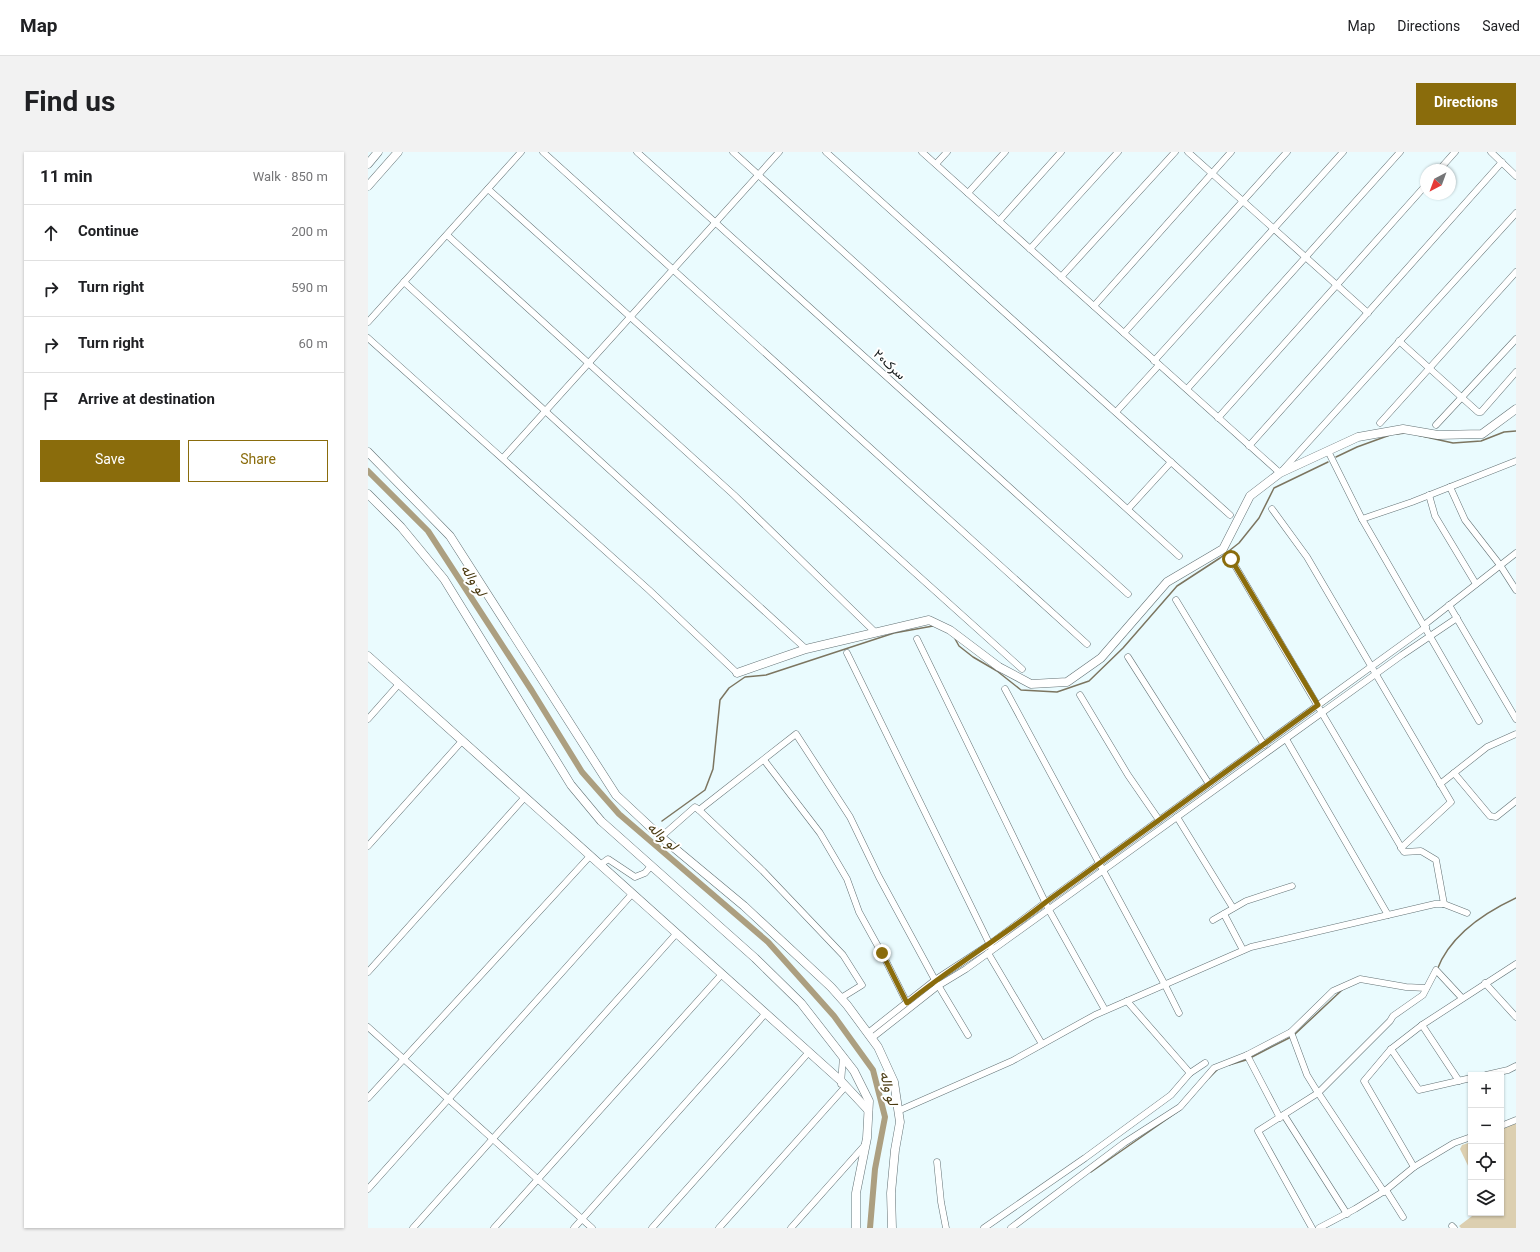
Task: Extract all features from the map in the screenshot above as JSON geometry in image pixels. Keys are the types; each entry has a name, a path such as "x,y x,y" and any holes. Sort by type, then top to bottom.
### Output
{"street":[{"path":"368,164 378,152"},
{"path":"368,186 398,152"},
{"path":"368,322 521,152"},
{"path":"544,152 1087,644"},
{"name":"سرک۲۰","path":"637,152 1128,594"},
{"path":"733,152 1179,556"},
{"path":"503,458 779,152"},
{"path":"826,152 1230,515"},
{"path":"922,152 1280,473"},
{"path":"936,164 947,152"},
{"path":"968,193 1005,152"},
{"path":"1000,221 1061,152"},
{"path":"1030,249 1118,152"},
{"path":"1061,277 1174,152"},
{"path":"1188,152 1368,313"},
{"path":"1094,306 1231,152"},
{"path":"1124,333 1287,152"},
{"path":"1116,412 1157,363 1343,152"},
{"path":"1187,390 1400,152"},
{"path":"1444,164 1455,152"},
{"path":"1491,152 1516,176"},
{"path":"1249,446 1502,162"},
{"path":"488,189 1022,668"},
{"path":"1218,418 1420,191"},
{"path":"368,338 649,590 737,673 806,649 929,620 950,630 999,667 1031,684 1067,682 1101,658 1167,582 1223,549 1250,496 1280,473 1516,214"},
{"path":"446,235 734,496 876,633"},
{"path":"1380,423 1516,272"},
{"path":"404,282 806,649"},
{"path":"1436,425 1516,338"},
{"path":"1399,341 1480,413 1516,372"},
{"path":"1280,473 1358,438 1403,430 1438,435 1482,434 1516,409"},
{"path":"1328,451 1362,519 1479,721"},
{"path":"368,452 450,536 616,795 661,837 744,906 841,998 878,1046 894,1082 900,1122 891,1193 892,1228"},
{"path":"1128,509 1171,462"},
{"path":"1362,519 1516,462"},
{"path":"1450,487 1465,520 1500,565 1516,590"},
{"path":"368,494 402,527 444,579 571,785 601,822 755,958 796,998 854,1071 869,1101 865,1145 856,1193 856,1228"},
{"path":"1429,495 1435,516 1476,584"},
{"path":"1272,509 1308,557 1451,802 1401,848"},
{"path":"870,1036 938,986 966,969 1046,902 1371,667 1516,553"},
{"path":"1231,559 1401,848 1404,852 1421,851 1436,860 1444,904"},
{"path":"1176,600 1264,745"},
{"path":"1449,605 1516,719"},
{"path":"870,1036 935,980 990,949 1049,910 1322,713 1457,618"},
{"path":"917,639 1049,910 1105,1010"},
{"path":"847,653 990,949 1042,1044"},
{"path":"368,656 809,1052 868,1110"},
{"path":"1128,657 1209,784"},
{"path":"368,719 399,684"},
{"path":"1005,689 1179,1013"},
{"path":"1080,695 1128,774 1159,820"},
{"path":"699,810 796,734 850,817 879,876 938,986 968,1035"},
{"path":"1440,784 1488,747 1516,734"},
{"path":"1286,739 1388,915"},
{"path":"368,846 462,741"},
{"path":"764,760 820,833 847,879 859,912 907,1003"},
{"path":"1454,773 1490,816 1496,817 1516,801"},
{"path":"368,972 524,797"},
{"path":"661,837 696,807 763,872 843,955 862,985 841,998"},
{"path":"1177,818 1233,908"},
{"path":"368,1098 403,1058 590,856"},
{"path":"600,865 608,859 635,877 645,874 651,866"},
{"path":"1213,920 1246,901 1292,886"},
{"path":"368,1189 632,894"},
{"path":"898,1111 1012,1061 1105,1010 1251,947 1435,904 1444,904 1467,913"},
{"path":"1224,914 1243,950"},
{"path":"413,1228 676,934"},
{"path":"1414,1167 1364,1081 1391,1049 1422,1025 1516,964"},
{"path":"1312,1228 1258,1131 1318,1093 1390,1021 1393,1016 1423,995 1436,970 1462,998"},
{"path":"494,1228 722,974"},
{"path":"1011,1228 1124,1143 1180,1107 1214,1068 1247,1055 1290,1032 1333,991 1360,979 1406,987 1426,988"},
{"path":"1485,983 1516,1016"},
{"path":"1127,1001 1190,1073"},
{"path":"574,1228 765,1014"},
{"path":"1422,1025 1459,1081"},
{"path":"368,1027 592,1228"},
{"path":"1290,1032 1307,1075 1403,1217"},
{"path":"1391,1049 1419,1090 1468,1079"},
{"path":"652,1228 809,1052"},
{"path":"1247,1055 1282,1117 1347,1214"},
{"path":"719,1228 843,1086 843,1056"},
{"path":"984,1228 1171,1095 1190,1073 1205,1062"},
{"path":"1499,1072 1516,1066"},
{"path":"1504,1125 1516,1120"},
{"path":"1318,1228 1347,1214 1385,1191 1414,1167 1454,1143 1468,1138"},
{"path":"791,1228 865,1145"},
{"path":"937,1162 940,1202 946,1228"}],"shaded area":[{"path":"1516,1122 1516,1228 1461,1228 1459,1226 1472,1216 1504,1216 1504,1128"},
{"path":"1468,1143 1468,1166 1460,1149 1462,1145"}],"waterway":[{"path":"1417,435 1453,443 1481,441 1504,432 1516,431"},
{"path":"1396,434 1406,433"},
{"path":"1336,457 1357,447 1390,435"},
{"path":"954,637 959,646 973,657 997,671 1021,690 1057,692 1089,681 1123,648 1177,586 1220,558 1239,543 1259,518 1274,488 1328,462"},
{"name":"لو واله","path":"368,471 428,531 532,691 582,772 619,814 768,942 834,1016 873,1070 885,1117 875,1169 870,1228"},
{"path":"662,821 705,790 713,769 720,700 729,688 745,677 766,675 894,633 933,626"},
{"path":"1437,970 1450,946 1469,926 1480,918 1516,898"},
{"path":"1294,1035 1342,990"},
{"path":"1250,1058 1291,1037"},
{"path":"1229,1065 1246,1060"},
{"path":"1209,1078 1218,1069"},
{"path":"1091,1172 1180,1110"}],"route":[{"path":"882,953 907,1003 935,980 1016,926 1046,902 1318,705 1231,559"}]}
